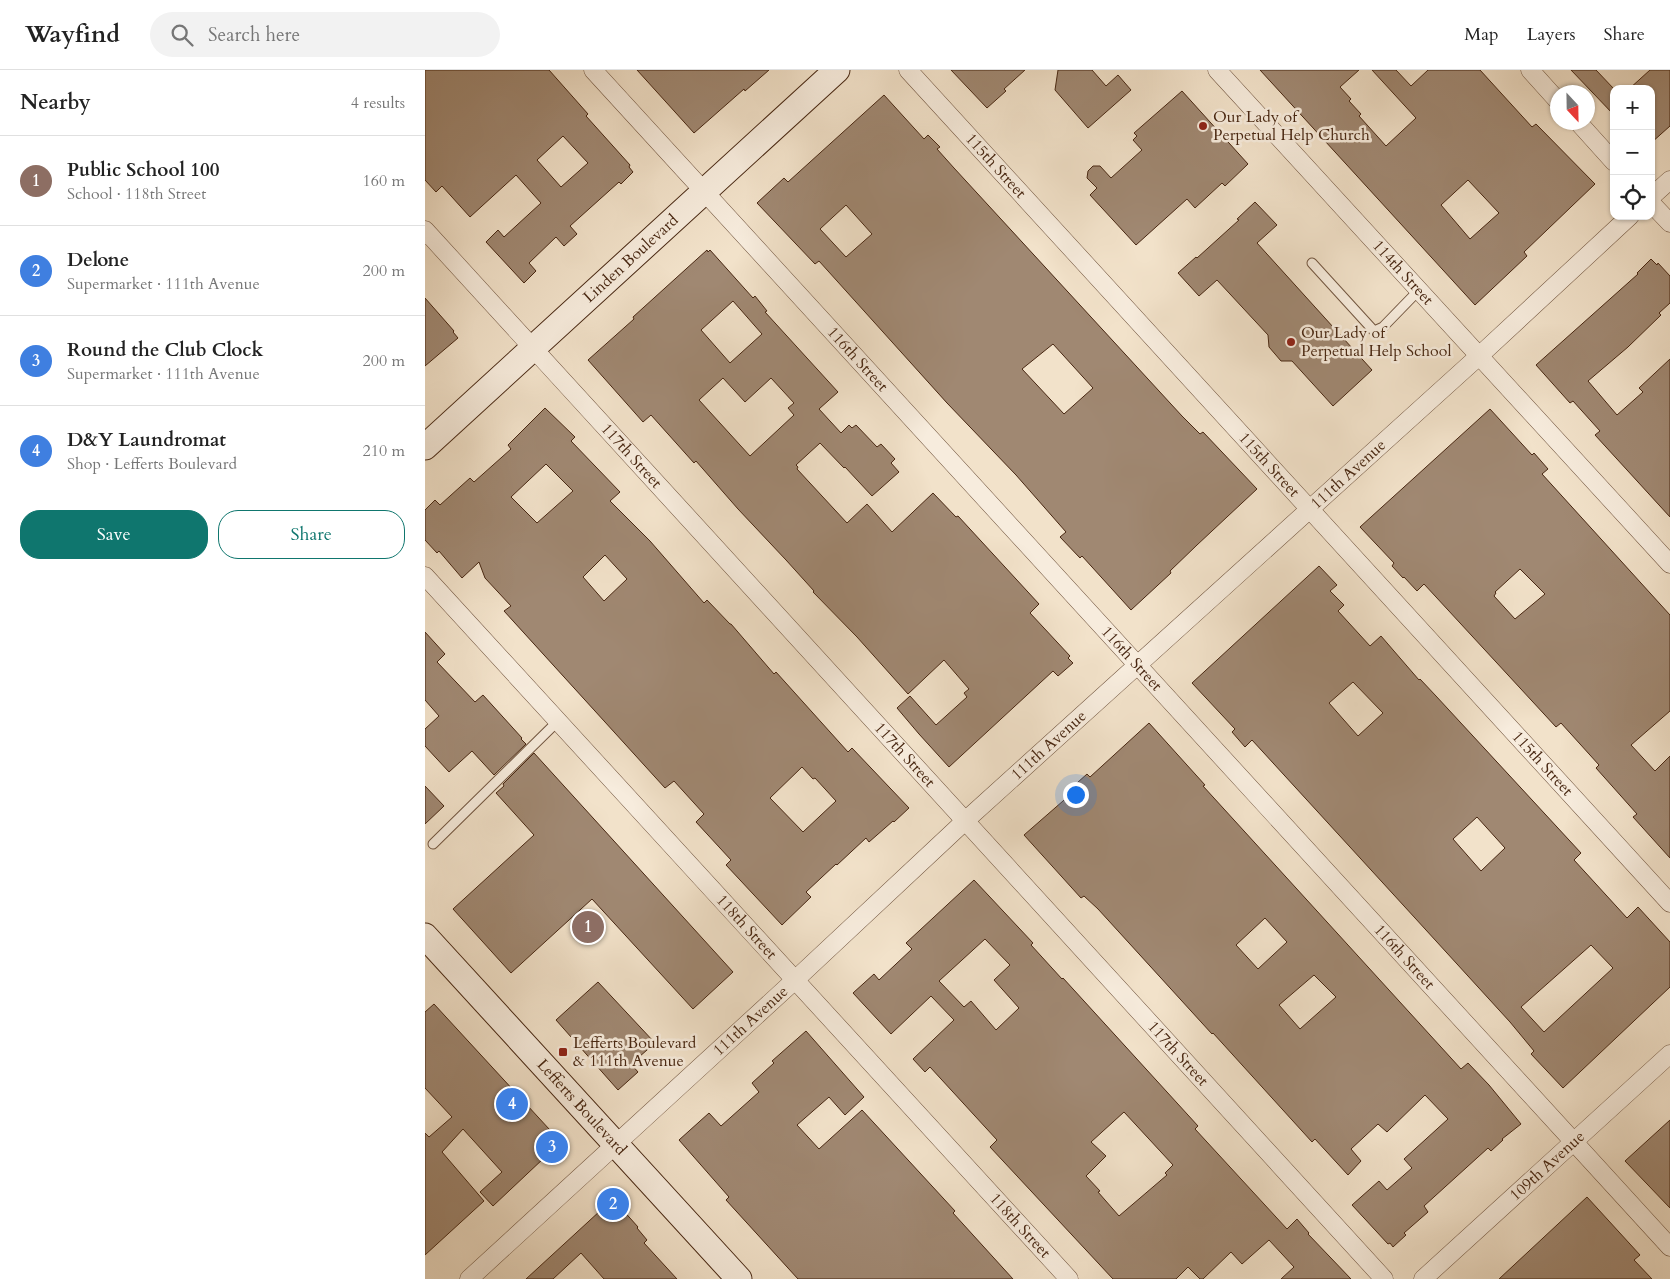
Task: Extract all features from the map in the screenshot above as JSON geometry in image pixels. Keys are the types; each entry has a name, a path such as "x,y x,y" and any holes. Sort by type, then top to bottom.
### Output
{"main road":[{"name":"Linden Boulevard","path":"425,447 837,70"},
{"name":"Lefferts Boulevard","path":"425,936 739,1279"}],"street":[{"name":"116th Street","path":"593,70 1670,1247"},
{"name":"115th Street","path":"908,70 1670,903"},
{"name":"114th Street","path":"1217,70 1670,564"},
{"path":"1530,70 1550,92"},
{"path":"1585,130 1610,158"},
{"path":"1655,193 1670,180"},
{"path":"1655,207 1670,223"},
{"name":"111th Avenue","path":"469,1279 965,821 1479,356 1626,220"},
{"name":"117th Street","path":"425,230 1384,1279"},
{"name":"118th Street","path":"425,576 1069,1279"},
{"name":"109th Avenue","path":"1423,1279 1670,1054"}],"lane":[{"path":"1312,263 1374,331 1383,327 1419,290"},
{"path":"433,844 558,721"}],"building":[{"path":"425,70 549,70 588,114 586,116 630,165 629,167 633,172 621,184 619,182 570,226 577,234 564,246 556,237 529,263 536,271 524,283 486,242 498,230 504,237 541,203 516,175 470,217 442,186 436,192 425,180","holes":["563,136 588,163 561,187 537,160"]},
{"path":"637,70 769,70 745,91 744,89 694,133"},
{"path":"951,70 1025,70 987,108"},
{"path":"1058,70 1092,70 1106,86 1118,75 1131,90 1088,128 1055,90"},
{"path":"1260,70 1359,70 1340,87 1361,114 1359,116 1386,146 1416,118 1372,70 1396,70 1411,86 1428,70 1480,70 1532,127 1536,124 1595,184 1524,252 1527,256 1475,305","holes":["1468,180 1499,213 1470,239 1441,205"]},
{"path":"1571,70 1596,70 1610,85 1610,111 1595,95 1595,85 1585,85"},
{"path":"1650,70 1670,70 1670,126 1655,139 1655,85 1633,85"},
{"path":"1182,91 1248,164 1225,186 1222,183 1195,208 1187,199 1136,245 1090,195 1097,188 1087,178 1088,171 1093,166 1100,166 1111,178 1142,150 1133,140 1137,136 1134,133"},
{"path":"884,95 924,139 928,135 940,147 937,149 954,168 1182,416 1200,434 1203,432 1257,489 1131,610 1082,556 1080,558 1060,537 1066,532 1016,475 947,403 819,261 815,264 757,203 784,178 788,182","holes":["846,205 872,234 846,257 820,229","1053,344 1093,388 1064,414 1022,369"]},
{"path":"1255,202 1277,225 1257,243 1372,370 1333,406 1292,361 1281,361 1269,347 1268,335 1217,280 1199,296 1178,273 1239,220 1237,219"},
{"path":"707,250 708,252 710,250 753,298 755,296 767,311 765,312 838,392 819,409 841,433 849,425 852,428 856,425 877,447 881,444 895,459 891,463 899,472 872,496 820,443 796,465 797,469 847,523 867,504 892,532 933,493 956,517 958,516 1039,604 1030,613 1070,656 1068,658 1073,663 1058,676 1053,671 949,767 897,708 910,696 936,725 967,697 964,693 969,689 944,660 908,694 857,637 813,592 696,461 694,463 651,415 643,422 588,360 634,319 633,317","holes":["733,301 762,334 730,363 701,330","723,378 745,402 771,378 794,403 788,408 794,415 750,456 699,400"]},
{"path":"1651,259 1657,265 1658,263 1670,276 1670,303 1659,313 1661,315 1628,347 1588,381 1617,415 1643,392 1639,388 1670,359 1670,517 1595,435 1600,431 1573,401 1570,403 1536,365 1638,274"},
{"path":"425,298 458,338 425,366"},
{"path":"545,408 575,437 571,441 620,492 610,501 650,541 704,603 707,600 731,624 774,674 776,672 848,752 852,748 909,808 869,842 866,838 836,864 806,892 811,897 782,925 726,865 731,860 696,822 704,814 674,781 665,788 504,611 511,606 485,578 479,562 462,578 439,551 437,553 425,540 425,510 435,500 440,505 470,478 474,482 511,449 508,445","holes":["546,464 573,491 537,523 511,497","605,555 627,579 604,601 583,577","802,767 836,801 803,832 770,798"]},
{"path":"1490,409 1532,455 1534,453 1548,469 1542,474 1670,615 1670,711 1631,745 1655,771 1670,756 1670,858 1633,817 1637,814 1596,768 1599,765 1561,723 1556,727 1424,584 1417,591 1403,578 1392,566 1394,563 1360,527","holes":["1520,569 1545,594 1515,619 1494,596 1495,592"]},
{"path":"1319,566 1337,585 1330,591 1344,605 1338,611 1370,646 1381,636 1419,680 1581,853 1574,860 1627,918 1638,907 1670,942 1670,987 1563,1088 1531,1054 1534,1051 1510,1022 1252,740 1245,747 1232,732 1235,729 1192,683","holes":["1353,682 1383,713 1358,736 1329,703","1477,817 1505,848 1481,871 1453,839","1591,945 1613,968 1544,1032 1521,1007"]},
{"path":"425,632 445,654 437,662 475,702 483,695 526,744 494,775 472,751 449,772 425,746 425,729 439,716 425,700"},
{"path":"1149,723 1205,785 1203,786 1461,1069 1468,1063 1521,1124 1502,1139 1491,1151 1488,1148 1424,1206 1428,1212 1404,1233 1406,1235 1393,1247 1352,1205 1379,1181 1387,1190 1412,1168 1404,1159 1448,1119 1425,1095 1387,1132 1378,1124 1351,1149 1361,1161 1348,1175 1315,1139 1312,1142 1098,909 1084,896 1081,898 1024,835 1071,794 1068,791 1087,774 1090,777","holes":["1265,918 1287,942 1258,969 1236,945","1314,975 1336,997 1300,1029 1279,1005"]},
{"path":"534,753 733,972 693,1009 592,899 511,973 453,909 534,835 496,793"},
{"path":"425,786 444,806 425,824"},
{"path":"974,880 1033,943 1031,945 1198,1126 1195,1129 1287,1229 1297,1219 1308,1234 1351,1279 1281,1279 1294,1267 1269,1240 1242,1264 1231,1252 1203,1279 1200,1279 1188,1267 1176,1279 1113,1279 990,1147 997,1140 930,1067 925,1072 913,1059 954,1020 931,996 891,1034 853,993 874,974 879,980 912,949 906,943","holes":["985,939 1010,965 994,980 1019,1008 996,1030 971,1001 964,1007 939,981","1124,1112 1173,1165 1165,1173 1167,1175 1119,1216 1086,1176 1106,1156 1091,1142"]},
{"path":"598,982 655,1043 631,1064 638,1072 618,1090 556,1020"},
{"path":"434,1004 561,1142 493,1206 480,1192 502,1172 463,1129 442,1152 484,1201 425,1255 425,1133 429,1137 452,1117 425,1088 425,1012"},
{"path":"806,1031 864,1097 845,1115 829,1097 797,1125 819,1149 862,1110 955,1211 953,1213 1013,1279 798,1279 726,1200 729,1197 679,1140 709,1113 721,1126 759,1092 752,1083 774,1063 772,1061"},
{"path":"1670,1120 1670,1208 1625,1161"},
{"path":"1587,1197 1640,1255 1634,1260 1652,1279 1499,1279"},
{"path":"613,1199 638,1227 647,1240 644,1243 677,1279 604,1279 581,1253 553,1279 526,1279"}],"place":[{"name":"Our Lady of Perpetual Help Church","path":"1203,126"},
{"name":"Our Lady of Perpetual Help School","path":"1291,342"},
{"name":"Public School 100","path":"588,927"},
{"name":"Lefferts Boulevard & 111th Avenue","path":"563,1052"},
{"name":"D&Y Laundromat","path":"512,1104"},
{"name":"Round the Club Clock","path":"552,1147"},
{"name":"Delone","path":"613,1204"}]}
